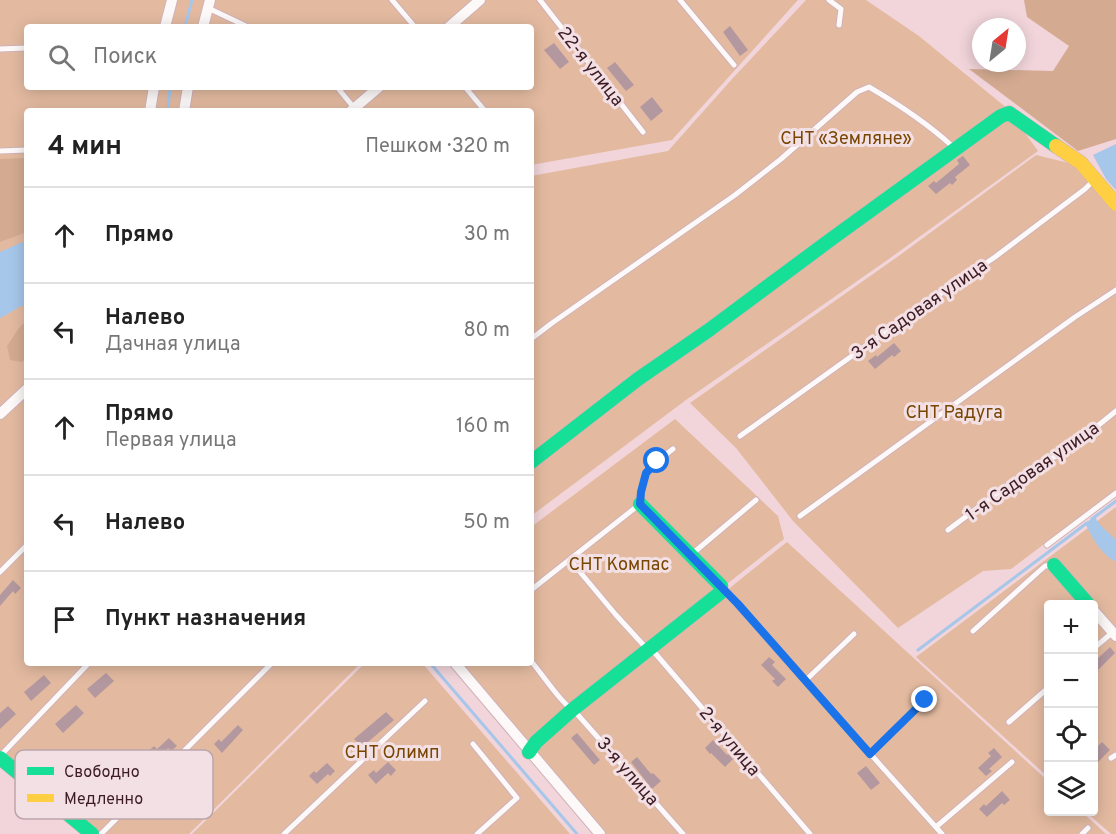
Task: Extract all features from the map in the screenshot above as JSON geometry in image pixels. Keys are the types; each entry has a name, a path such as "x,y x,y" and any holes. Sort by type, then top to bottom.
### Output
{"street":[{"path":"166,24 172,0"},
{"path":"452,24 480,0"},
{"path":"204,24 209,4"},
{"path":"150,108 154,90"},
{"path":"184,108 188,90"},
{"path":"356,108 376,90"},
{"path":"534,460 638,379 710,330 1001,116 1009,113 1080,163 1116,204"},
{"path":"0,414 24,392"},
{"path":"529,752 536,742 572,710 720,593 721,586 640,504"},
{"path":"1054,566 1084,600"},
{"path":"1098,615 1115,633"},
{"path":"457,666 600,834"},
{"path":"0,757 15,770"},
{"path":"74,819 92,834"}],"lane":[{"path":"392,0 412,24"},
{"name":"22-я улица","path":"540,0 643,132"},
{"path":"680,0 734,64"},
{"path":"829,0 841,9 839,25"},
{"path":"209,4 243,24"},
{"path":"0,49 24,48"},
{"path":"534,337 735,195 781,159 856,92 869,87 886,97 935,130 952,146 951,152"},
{"path":"340,90 353,108"},
{"path":"468,90 482,108"},
{"path":"0,151 24,150"},
{"name":"3-я Садовая улица","path":"740,436 995,257 1095,180"},
{"path":"800,516 1075,317 1116,290"},
{"name":"1-я Садовая улица","path":"948,530 1012,482 1074,445 1116,411"},
{"path":"534,588 640,504 646,473 673,449"},
{"path":"1047,545 1116,493"},
{"path":"691,555 756,500"},
{"path":"0,572 24,548"},
{"name":"2-я улица","path":"570,560 616,615 648,650 655,653 810,834"},
{"path":"973,631 1045,566 1054,566"},
{"path":"721,586 942,834"},
{"path":"1098,645 1115,633"},
{"path":"805,681 854,634"},
{"name":"3-я улица","path":"534,665 683,834"},
{"path":"0,757 85,666"},
{"path":"185,750 269,666"},
{"path":"1009,722 1044,691"},
{"path":"870,754 925,700"},
{"path":"284,834 425,701"},
{"path":"473,744 517,798 477,834"},
{"path":"936,827 1012,762"},
{"path":"101,834 116,819"},
{"path":"1082,834 1088,828"}],"green space":[{"path":"0,0 798,0 672,140 534,164 534,108 24,108 24,666 358,666 213,810 213,750 15,750 15,764 0,751"},
{"name":"СНТ «Земляне»","path":"806,0 866,0 919,36 1008,109 1038,151 886,261 686,400 534,514 534,175 668,151"},
{"name":"СНТ Радуга","path":"1036,155 1077,165 1116,207 1116,490 1011,569 983,571 898,628 793,521 736,448 690,403 900,255"},
{"name":"СНТ Компас","path":"675,419 778,516 784,539 520,747 451,666 534,666 534,525"},
{"path":"1116,507 1116,834 1111,834 1091,816 1098,816 1098,600 1044,600 1044,773 916,657"},
{"path":"787,542 1044,777 1044,816 1086,816 1106,834 596,834 524,753"},
{"name":"СНТ Олимп","path":"362,666 425,666 570,834 192,834 207,819 213,819 213,813"},
{"path":"80,819 204,819 189,834 98,834"}],"shaded area":[{"path":"1024,0 1116,0 1116,139 1078,151 973,72 1053,71 1069,46 1027,17"},
{"path":"24,158 24,233 0,242 0,159"},
{"path":"24,323 24,360 22,362 10,360 7,346"}],"water":[{"path":"1116,144 1116,190 1106,179 1093,155"},
{"path":"24,241 24,305 0,318 0,252"},
{"path":"1095,517 1116,540 1116,562 1101,550 1085,523"}],"building":[{"path":"730,26 748,50 740,56 723,32"},
{"path":"554,43 569,62 560,69 544,50"},
{"path":"615,62 634,85 626,91 607,68"},
{"path":"652,97 663,111 651,121 640,107"},
{"path":"963,156 970,165 955,177 957,180 952,185 950,183 936,194 928,186 934,181 936,183 959,164 957,160"},
{"path":"894,343 901,351 894,357 892,355 875,369 868,361 876,355 877,357"},
{"path":"13,580 21,588 15,594 13,591 0,606 0,595"},
{"path":"1110,647 1115,653 1098,670 1098,658"},
{"path":"769,657 775,662 772,665 786,679 778,687 772,681 775,679 761,665"},
{"path":"106,673 114,681 95,698 87,689"},
{"path":"44,675 51,683 31,701 24,692"},
{"path":"76,705 84,713 63,733 55,724"},
{"path":"8,706 16,714 0,729 0,713"},
{"path":"386,712 394,720 362,747 354,739"},
{"path":"238,725 243,730 222,753 214,744 219,739 221,742"},
{"path":"577,733 600,760 594,765 571,738"},
{"path":"169,738 177,746 172,750 168,748 150,750 154,746 157,749"},
{"path":"713,740 733,759 725,767 705,748"},
{"path":"1102,742 1110,750 1098,762 1098,746"},
{"path":"994,748 1002,757 989,769 992,771 986,776 978,768 991,756 988,753"},
{"path":"637,757 651,774 653,773 661,781 652,789 631,762"},
{"path":"388,762 396,770 391,776 388,773 376,784 368,775 374,770 376,773"},
{"path":"327,763 335,771 317,784 309,776"},
{"path":"866,766 880,783 871,790 857,773"},
{"path":"1002,791 1010,800 1004,805 1002,803 987,817 979,809 984,804 986,806"}],"waterway":[{"path":"186,24 192,0"},
{"path":"168,108 170,90"},
{"path":"1092,519 1116,501"},
{"path":"918,650 1087,523"},
{"path":"433,666 577,834"}],"traffic: fast":[{"path":"534,460 638,379 709,330 1001,116 1009,113 1056,146"},
{"path":"529,752 536,742 572,710 720,593 721,586 640,504"},
{"path":"1054,565 1085,600"},
{"path":"0,758 15,770"},
{"path":"74,819 92,834"}],"traffic: slow":[{"path":"1056,146 1081,163 1116,204"}],"route":[{"path":"657,461 646,473 640,504 738,604 870,754 925,700"}]}
